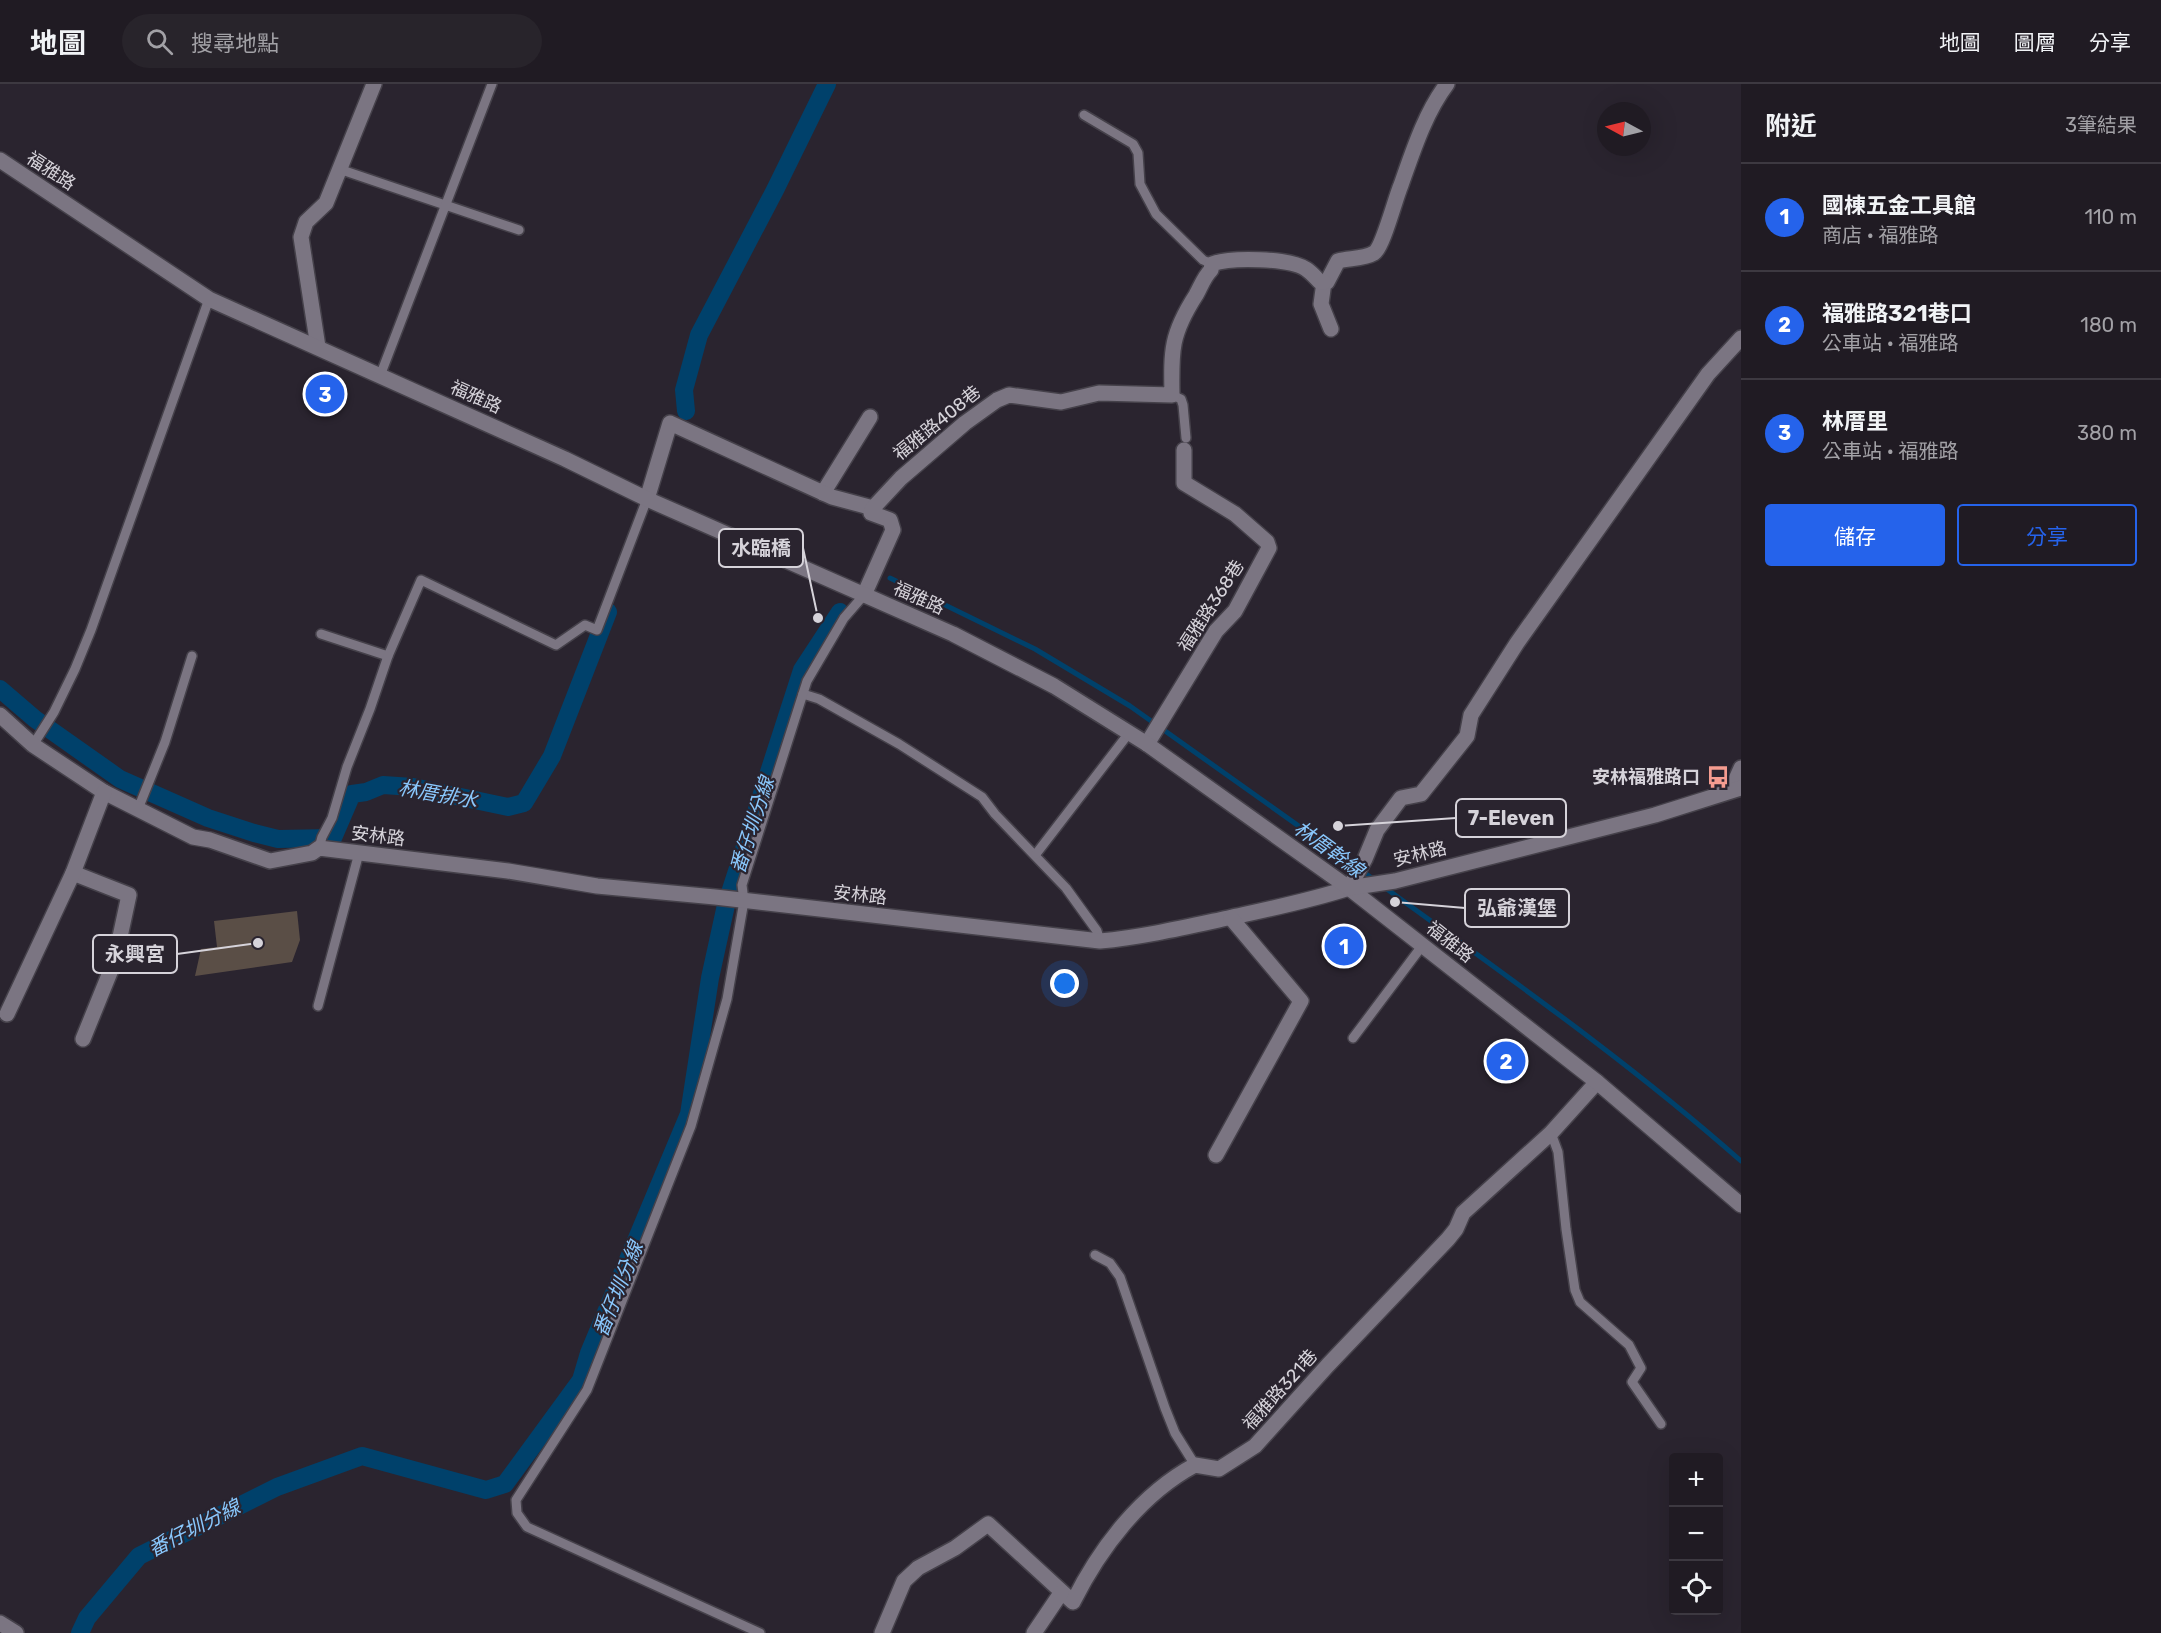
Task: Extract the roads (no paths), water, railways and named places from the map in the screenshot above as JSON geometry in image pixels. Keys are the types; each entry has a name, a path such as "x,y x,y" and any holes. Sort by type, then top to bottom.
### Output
{"street":[{"path":"318,346 301,237 306,222 326,203 374,84"},
{"path":"1173,395 1172,356 1175,335 1185,312 1211,270 1212,264 1223,260 1266,260 1304,268 1320,282 1327,282 1338,261 1368,256 1380,247 1388,219 1420,136 1438,96 1447,84"},
{"name":"福雅路","path":"0,160 209,299 318,346 647,499 953,634 1054,686 1129,733 1150,739 1356,884 1422,946 1597,1082 1741,1204"},
{"path":"1324,282 1321,304 1331,329"},
{"path":"1356,884 1377,830 1401,798 1422,794 1467,736 1471,716 1517,643 1708,374 1741,338"},
{"name":"福雅路408巷","path":"873,508 901,478 965,423 997,400 1009,395 1061,402 1099,393 1173,395"},
{"path":"823,493 870,417"},
{"path":"647,499 670,423 823,493 846,502 873,508 871,513 890,520 893,530 864,595"},
{"name":"福雅路368巷","path":"1150,739 1216,631 1235,611 1253,582 1269,548 1267,542 1235,514 1184,483 1185,444"},
{"name":"安林路","path":"0,716 33,744 104,792 193,837 210,840 270,861 312,853 319,848 508,872 597,886 715,897 1100,941 1124,939 1313,900 1356,884 1392,881 1655,815 1736,789"},
{"path":"1736,789 1741,768"},
{"path":"7,1014 73,873 104,792"},
{"path":"73,873 129,895 115,960 83,1039"},
{"path":"1216,1155 1300,1001 1231,918"},
{"name":"福雅路321巷","path":"1195,1465 1219,1468 1256,1446 1314,1380 1448,1239 1456,1229 1463,1213 1551,1133 1597,1082"},
{"path":"882,1633 904,1581 918,1568 955,1548 988,1524 1073,1602 1090,1568 1126,1522 1168,1481 1195,1465"},
{"path":"1034,1633 1061,1593"},
{"path":"0,1623 16,1633"}],"lane":[{"path":"381,376 492,84"},
{"path":"1084,115 1133,144 1138,153 1140,184 1156,214 1203,260 1212,264"},
{"path":"339,169 519,230"},
{"path":"33,744 54,712 91,630 209,299"},
{"path":"1173,395 1181,399 1183,405 1185,444"},
{"path":"319,848 332,818 347,767 388,656 421,580 556,645 585,625 597,630 647,499"},
{"path":"760,1633 527,1527 517,1513 516,1500 587,1390 691,1126 727,999 742,885 807,681 844,618 864,595"},
{"path":"321,634 388,656"},
{"path":"138,809 165,742 192,656"},
{"path":"803,694 819,699 899,744 982,797 995,814 1036,854 1066,888 1097,931 1100,941"},
{"path":"1036,854 1129,733"},
{"path":"318,1006 359,853"},
{"path":"1353,1038 1422,946"},
{"path":"1551,1133 1558,1152 1575,1290 1580,1302 1629,1345 1641,1368 1632,1382 1661,1424"},
{"path":"1095,1255 1110,1263 1120,1277 1165,1408 1175,1432 1195,1465"}],"waterway":[{"path":"686,411 684,390 699,335 775,190 827,84"},
{"name":"林厝幹線","path":"890,578 1035,649 1130,706 1376,881"},
{"name":"林厝排水","path":"0,689 35,719 120,779 208,818 254,833 278,839 333,838 352,794 366,792 383,785 413,787 508,807 524,803 552,756 608,612"},
{"name":"番仔圳分線","path":"80,1633 87,1618 139,1556 277,1487 362,1456 486,1490 505,1484 581,1380 589,1353 689,1114 710,978 726,905 802,670 840,612"},
{"name":"林厝幹線","path":"1384,887 1655,1088 1741,1161"}],"place":[{"name":"林厝里","path":"325,394"},
{"name":"水臨橋","path":"818,618"},
{"name":"安林福雅路口","path":"1718,777"},
{"name":"7-Eleven","path":"1338,826"},
{"name":"弘爺漢堡","path":"1395,902"},
{"name":"永興宮","path":"258,943"},
{"name":"國棟五金工具館","path":"1344,946"},
{"name":"福雅路321巷口","path":"1506,1061"}]}
